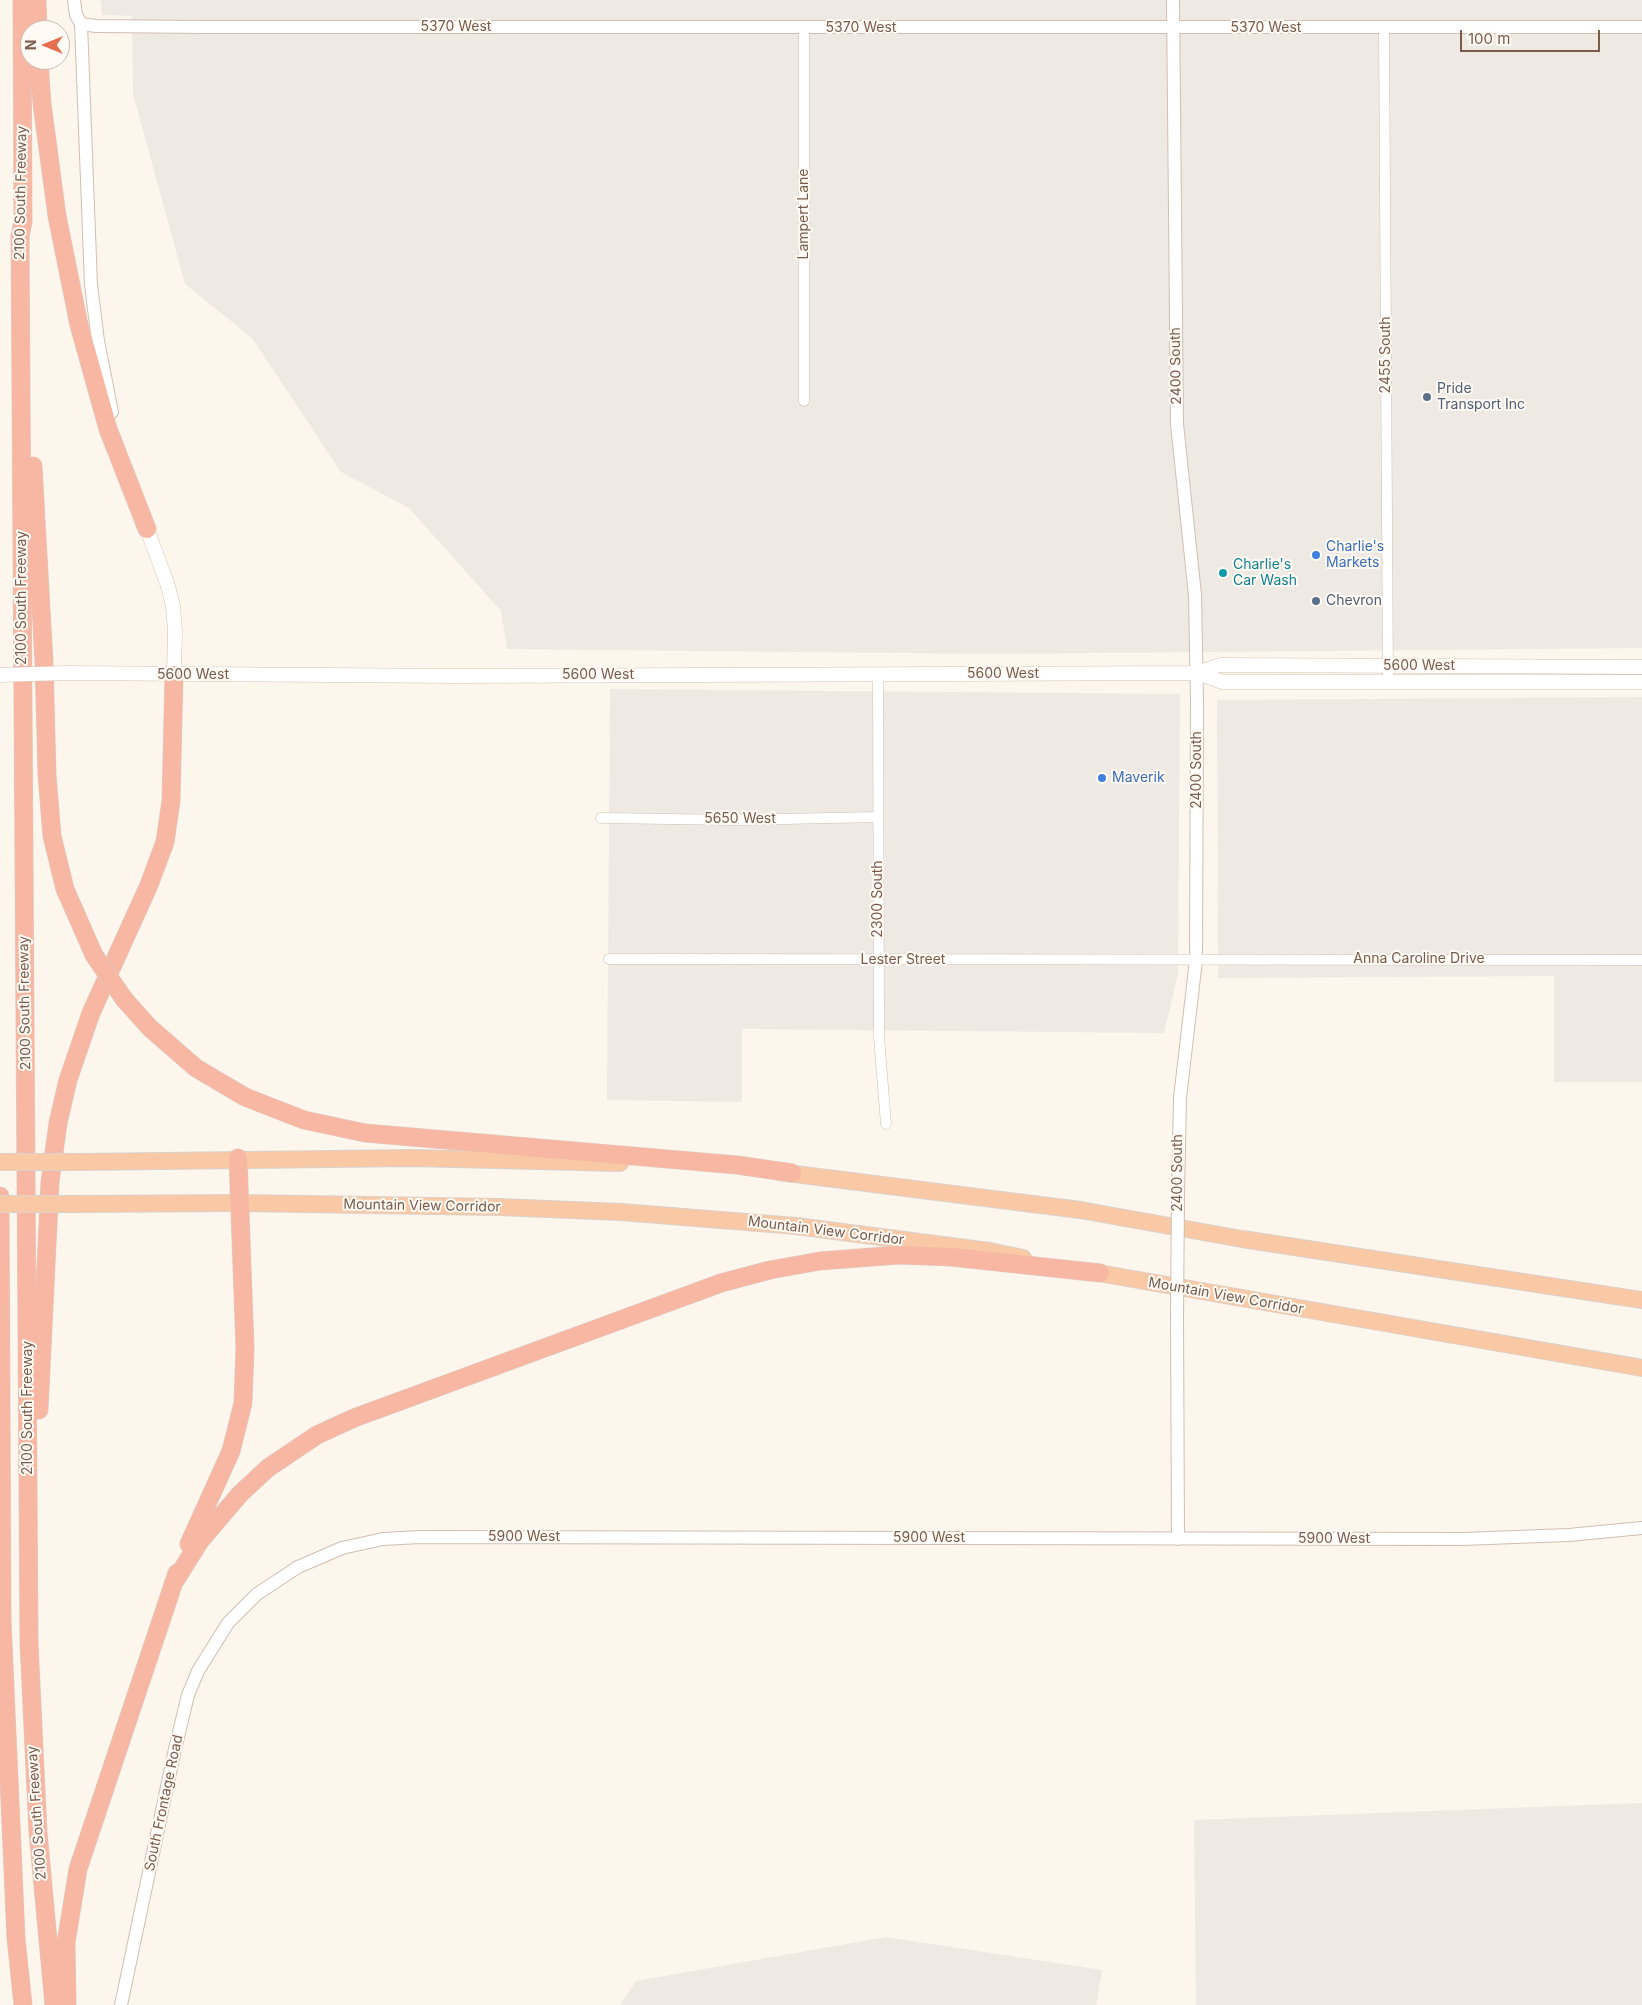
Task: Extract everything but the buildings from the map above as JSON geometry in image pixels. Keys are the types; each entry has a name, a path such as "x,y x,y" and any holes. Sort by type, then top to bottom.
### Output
{"highway":[{"name":"2100 South Freeway","path":"22,0 23,222 20,246 30,1692 37,1823 54,2005"},
{"path":"37,0 38,20"},
{"path":"40,70 42,104 54,199 75,307 97,394 147,529"},
{"path":"23,222 31,357 34,494 50,817 54,845 65,889 94,955 124,999 150,1028 196,1068 245,1097 304,1120 365,1132 737,1165 1080,1210 1242,1239 1642,1300"},
{"path":"29,1557 36,1488 50,1182 54,1144 66,1087 81,1040 102,987 149,885 165,842 171,801 174,675"},
{"path":"0,1162 238,1158 516,1159 655,1164 792,1173"},
{"path":"67,2005 66,1943 78,1869 173,1584 225,1468 236,1435 243,1403 246,1348 238,1158"},
{"name":"2100 South Freeway","path":"0,1196 2,1620 16,1938 23,2005"},
{"name":"Mountain View Corridor","path":"0,1204 240,1203 498,1207 730,1220 989,1251 1100,1273 1642,1368"},
{"path":"173,1584 200,1541 240,1494 283,1457 318,1435 354,1418 713,1285 795,1264 872,1256 951,1257 1100,1273"},
{"path":"0,1838 6,1897 16,1938"}],"main road":[{"path":"147,529 167,583 173,606 175,630 174,675"},
{"name":"5600 West","path":"0,675 67,673 174,675 1197,673 1220,665 1642,667"},
{"name":"5600 West","path":"1197,673 1222,682 1642,682"}],"street":[{"path":"74,0 76,15 81,24 88,215 94,314 104,377 116,430 147,529"},
{"name":"2400 South","path":"1173,0 1177,424 1193,574 1197,673 1196,960 1180,1098 1178,1195 1178,1539"},
{"name":"5370 West","path":"81,24 96,26 198,27 1642,28"},
{"name":"Lampert Lane","path":"804,28 804,401"},
{"name":"2455 South","path":"1384,28 1388,682"},
{"name":"2300 South","path":"878,674 878,960 880,1068 886,1124"},
{"name":"5650 West","path":"601,818 738,820 878,817"},
{"name":"Lester Street","path":"609,959 1196,960"},
{"name":"Anna Caroline Drive","path":"1196,960 1642,960"},
{"name":"5900 West","path":"236,1613 276,1579 320,1556 364,1542 402,1538 1462,1539 1569,1535 1642,1528"},
{"name":"South Frontage Road","path":"121,2005 188,1695 204,1659 220,1633 236,1613"}],"shaded area":[{"path":"101,0 1642,0 1642,648 992,654 507,649 501,611 409,508 341,472 252,338 185,284 133,94 132,16 102,15"},
{"path":"610,689 1180,694 1178,974 1164,1033 742,1029 742,1102 607,1100"},
{"path":"1642,697 1642,1082 1554,1082 1554,976 1218,978 1217,700"},
{"path":"1642,1803 1642,2005 1196,2005 1194,1820"},
{"path":"886,1937 1102,1970 1096,2005 620,2005 636,1981"}],"place":[{"name":"Pride Transport Inc","path":"1427,397"},
{"name":"Charlie's Markets","path":"1316,555"},
{"name":"Charlie's Car Wash","path":"1223,573"},
{"name":"Chevron","path":"1316,601"},
{"name":"Maverik","path":"1102,778"}]}
